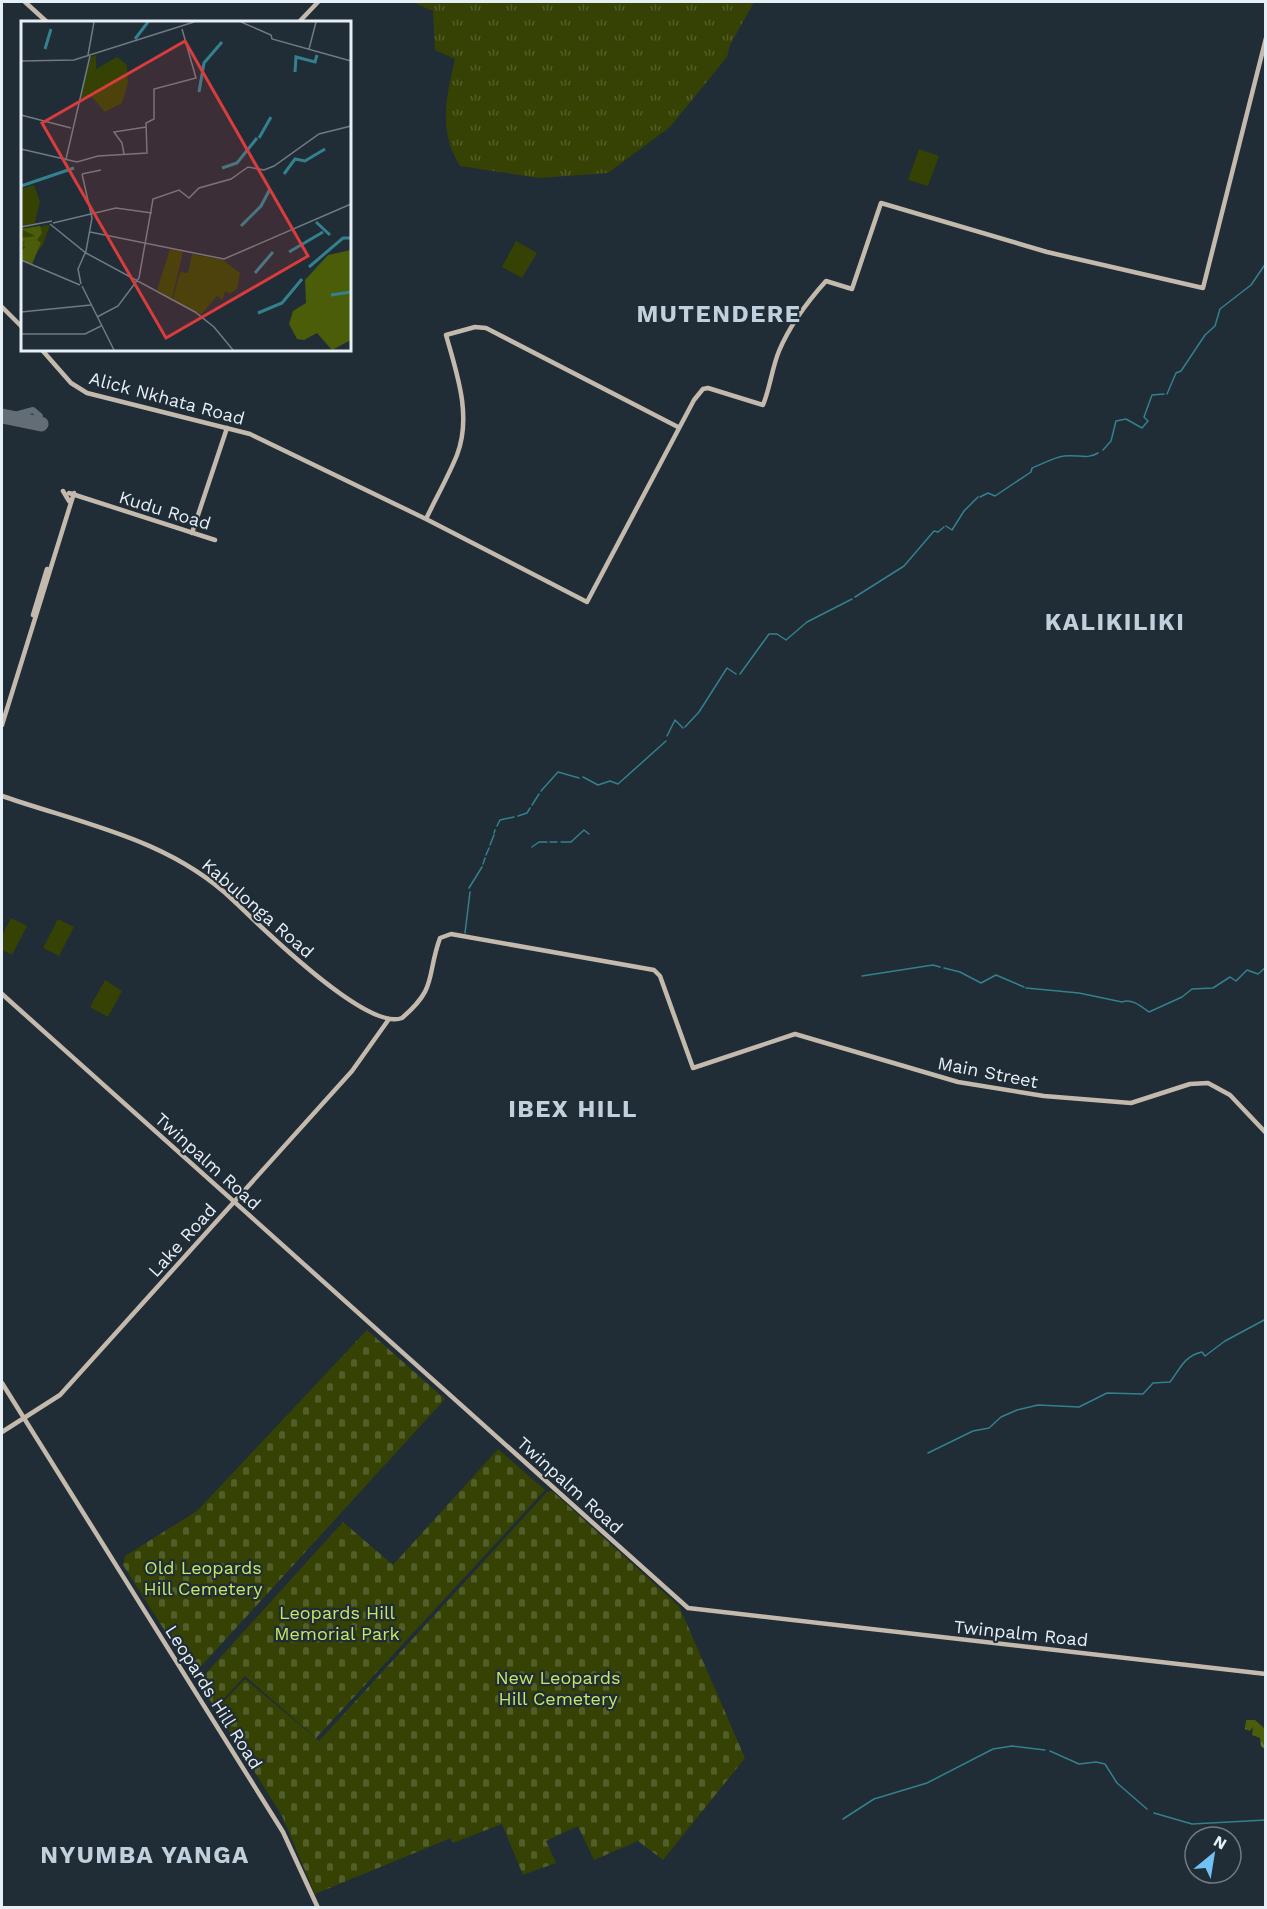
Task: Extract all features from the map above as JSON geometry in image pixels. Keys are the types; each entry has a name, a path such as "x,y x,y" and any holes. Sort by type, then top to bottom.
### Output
{"main road":[{"path":"25,2 46,21"},
{"path":"300,21 318,2"},
{"path":"426,519 455,458 461,438 462,396 446,335 475,327 486,328 678,427 694,400 705,388 763,405 780,350 816,293 826,280 852,289 881,203 1047,252 1203,288 1266,38"},
{"path":"2,307 21,324"},
{"name":"Alick Nkhata Road","path":"43,351 68,380 87,393 226,427 249,435 426,519 587,602 678,427"},
{"path":"192,533 226,427"},
{"path":"192,533 226,427"},
{"path":"63,491 73,496"},
{"path":"2,715 73,496"},
{"path":"2,725 73,496"},
{"name":"Kudu Road","path":"73,496 215,540 198,530 196,521"},
{"name":"Kabulonga Road","path":"2,796 113,831 178,858 229,896 325,984 389,1019"},
{"name":"Main Street","path":"389,1019 402,1018 422,997 431,982 440,938 450,934 654,970 660,976 693,1068 795,1034 958,1082 1044,1096 1131,1103 1190,1084 1208,1083 1230,1095 1266,1133"},
{"name":"Twinpalm Road","path":"2,994 227,1198 688,1608 1266,1674"},
{"name":"Lake Road","path":"2,1432 60,1395 352,1071 389,1019"},
{"path":"227,1198 229,1209"},
{"path":"239,1198 240,1208"},
{"name":"Leopards Hill Road","path":"2,1383 19,1412 19,1422 28,1426 283,1832 318,1908"},
{"path":"19,1412 31,1415 28,1419 28,1426 19,1422"}],"green space":[{"path":"412,2 754,2 730,45 727,57 670,127 608,173 539,178 460,166 453,152 446,127 447,101 455,59 435,50 433,11"},
{"path":"919,149 939,156 928,186 908,180"},
{"path":"516,241 537,253 522,278 502,267"},
{"path":"11,918 27,926 12,955 2,950 2,936"},
{"path":"58,919 74,927 59,956 43,948"},
{"path":"105,980 122,991 108,1017 90,1007"},
{"name":"Old Leopards Hill Cemetery","path":"367,1330 445,1399 193,1675 123,1565 125,1556 197,1511"},
{"name":"Leopards Hill Memorial Park","path":"498,1449 545,1490 316,1738 245,1676 215,1708 198,1682 343,1522 393,1565"},
{"name":"New Leopards Hill Cemetery","path":"552,1491 679,1606 745,1758 663,1860 638,1841 594,1860 578,1826 546,1841 556,1863 523,1875 502,1824 453,1843 451,1838 315,1894 282,1816 216,1710 245,1679 319,1741 547,1492"},
{"path":"1246,1720 1255,1720 1265,1729 1265,1749 1261,1746 1260,1738 1252,1735 1253,1727 1250,1731 1245,1729"}],"waterway":[{"path":"1167,394 1176,373 1181,371 1205,335 1215,326 1220,309 1251,285 1266,263"},
{"path":"1103,450 1111,441 1116,421 1126,419 1142,428 1148,421 1144,417 1152,395 1164,394"},
{"path":"980,497 988,493 995,496 1031,472 1032,468 1053,459 1090,456 1098,453"},
{"path":"946,526 952,530 964,511 978,497"},
{"path":"855,597 904,566 934,531 938,532 944,527"},
{"path":"740,674 769,634 777,634 786,640 807,622 852,599"},
{"path":"685,727 699,712 727,668 736,674"},
{"path":"667,736 675,720 683,728"},
{"path":"583,777 598,785 610,781 618,784 666,741"},
{"path":"541,791 558,772 579,778"},
{"path":"532,805 539,794"},
{"path":"518,816 527,813 530,808"},
{"path":"497,826 500,820 514,817"},
{"path":"561,842 571,842 584,830 589,834"},
{"path":"490,845 494,835"},
{"path":"532,847 539,842 547,842"},
{"path":"550,842 557,842"},
{"path":"486,855 489,848"},
{"path":"483,864 485,858"},
{"path":"469,888 482,867"},
{"path":"465,933 470,892"},
{"path":"862,976 933,965 940,967"},
{"path":"1026,988 1079,993 1122,1002 1129,1001 1149,1012 1182,997 1192,989 1213,988 1230,977 1236,981 1247,970 1258,974 1266,967"},
{"path":"944,968 960,972 981,983 996,975 1024,987"},
{"path":"928,1453 973,1431 989,1428 1001,1417 1017,1410 1038,1405 1079,1407 1107,1393 1143,1394 1153,1383 1170,1382 1191,1357 1202,1352 1205,1356 1225,1341 1266,1319"},
{"path":"843,1819 874,1799 927,1783 993,1749 1012,1746 1045,1750"},
{"path":"1050,1751 1079,1764 1096,1762 1105,1764 1117,1783 1147,1809"},
{"path":"1154,1813 1192,1824 1266,1820"}],"taxiway":[{"path":"7,417 33,410 40,416 37,423"}],"runway":[{"path":"2,416 41,424"}],"district":[{"name":"MUTENDERE","path":"719,314"},
{"name":"KALIKILIKI","path":"1115,622"},
{"name":"IBEX HILL","path":"573,1109"},
{"name":"NYUMBA YANGA","path":"145,1855"}]}
